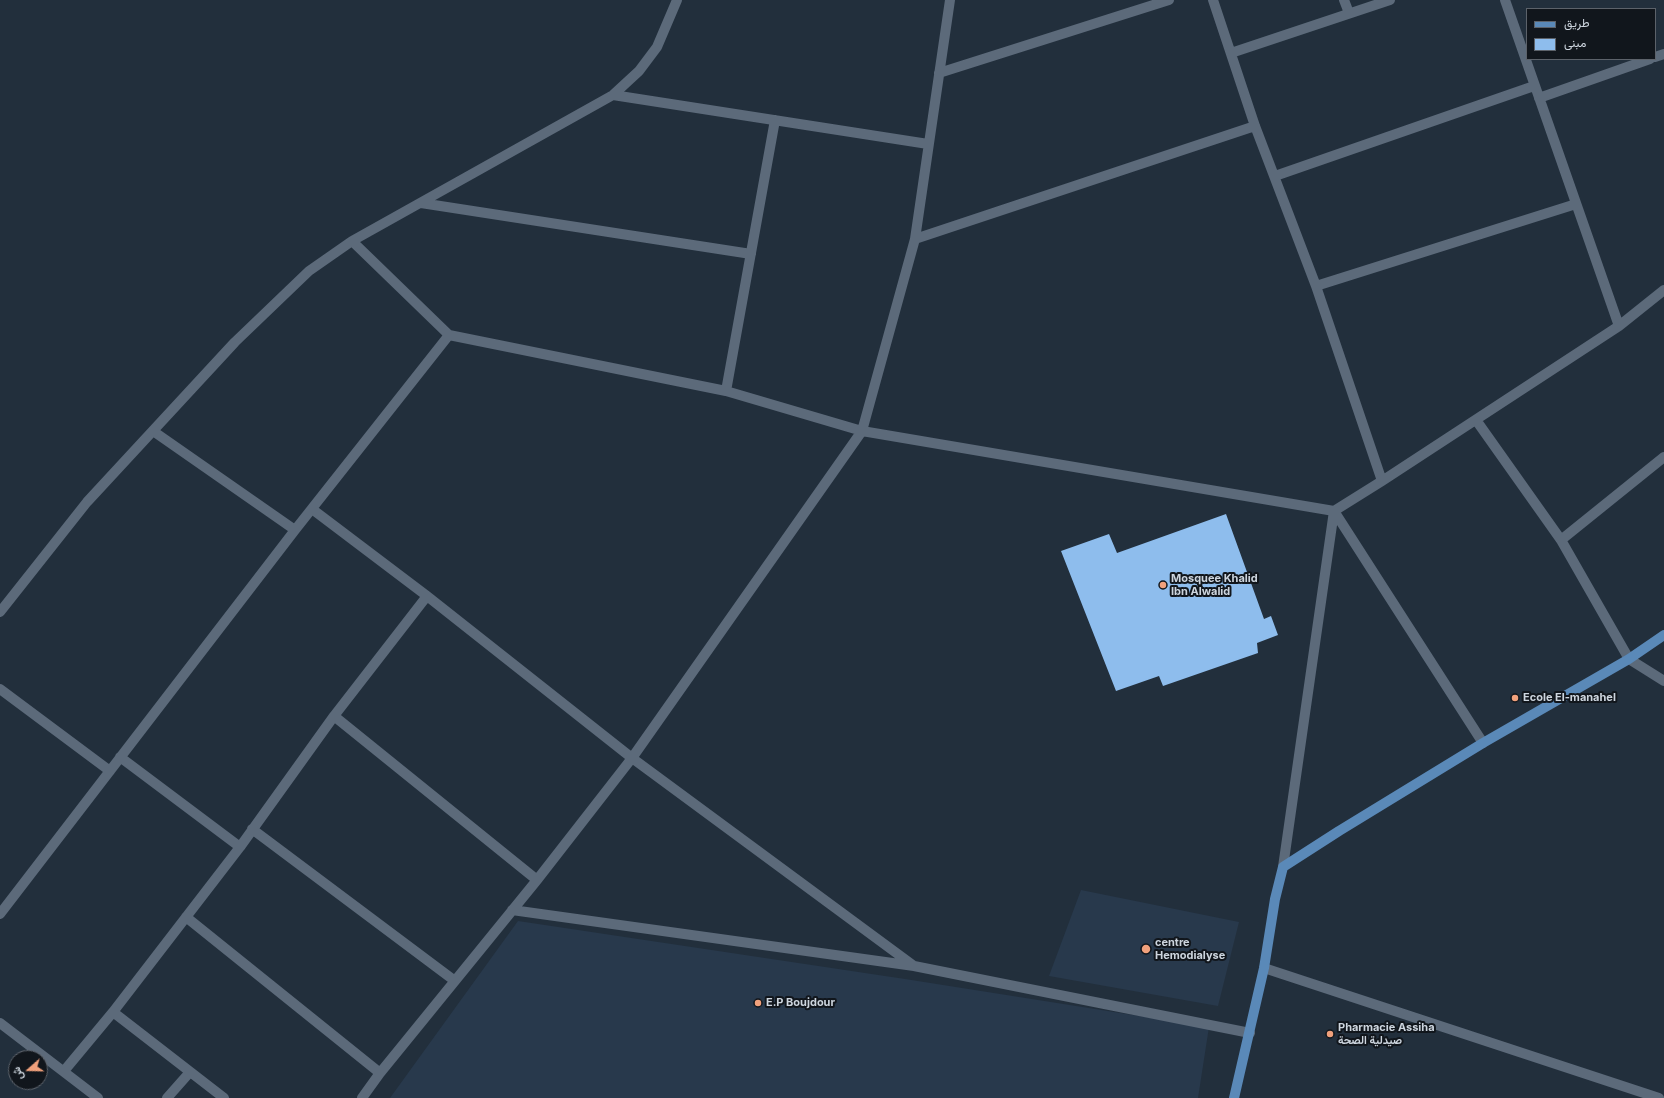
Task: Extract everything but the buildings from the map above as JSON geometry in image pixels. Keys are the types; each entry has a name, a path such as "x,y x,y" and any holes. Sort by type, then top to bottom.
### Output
{"main road":[{"path":"1234,1098 1264,968 1275,899 1283,867 1483,743 1629,659 1664,635"}],"street":[{"path":"0,612 87,502 235,342 303,276 352,241 613,95 639,71 657,47 677,0"},
{"path":"362,1098 380,1073 537,880 632,758 862,431 915,239 950,0"},
{"path":"939,73 1169,0"},
{"path":"1213,0 1255,126 1316,286 1382,481"},
{"path":"1344,0 1350,13"},
{"path":"1231,53 1390,0"},
{"path":"1505,0 1619,326"},
{"path":"1539,98 1647,60"},
{"path":"1275,176 1534,86"},
{"path":"613,95 928,144"},
{"path":"726,391 775,120"},
{"path":"915,239 1255,126"},
{"path":"421,203 751,254"},
{"path":"1316,286 1576,204"},
{"path":"352,241 449,335 726,391 862,431 1334,511 1619,326 1664,290"},
{"path":"0,914 295,530 449,335"},
{"path":"1476,420 1561,540 1629,659 1664,681"},
{"path":"153,431 295,530"},
{"path":"1561,540 1664,457"},
{"path":"312,509 427,596 632,758 914,966"},
{"path":"1334,511 1483,743"},
{"path":"1283,867 1334,511"},
{"path":"64,1071 113,1012 240,847 334,716 427,596"},
{"path":"0,689 110,771"},
{"path":"334,716 537,880"},
{"path":"120,758 240,847"},
{"path":"252,829 455,981"},
{"path":"512,910 914,966 1250,1033"},
{"path":"186,917 380,1073"},
{"path":"1264,968 1659,1098"},
{"path":"113,1012 224,1098"},
{"path":"0,1023 98,1098"},
{"path":"167,1098 190,1072"}],"shaded area":[{"name":"centre Hemodialyse","path":"1081,890 1239,922 1218,1006 1049,976"},
{"name":"E.P Boujdour","path":"518,921 905,979 1209,1027 1198,1098 390,1098"}],"place":[{"name":"Mosquee Khalid Ibn Alwalid","path":"1163,585"},
{"name":"Ecole El-manahel","path":"1515,698"},
{"name":"centre Hemodialyse","path":"1146,949"},
{"name":"E.P Boujdour","path":"758,1003"},
{"name":"Pharmacie Assiha صيدلية الصحة","path":"1330,1034"}]}
